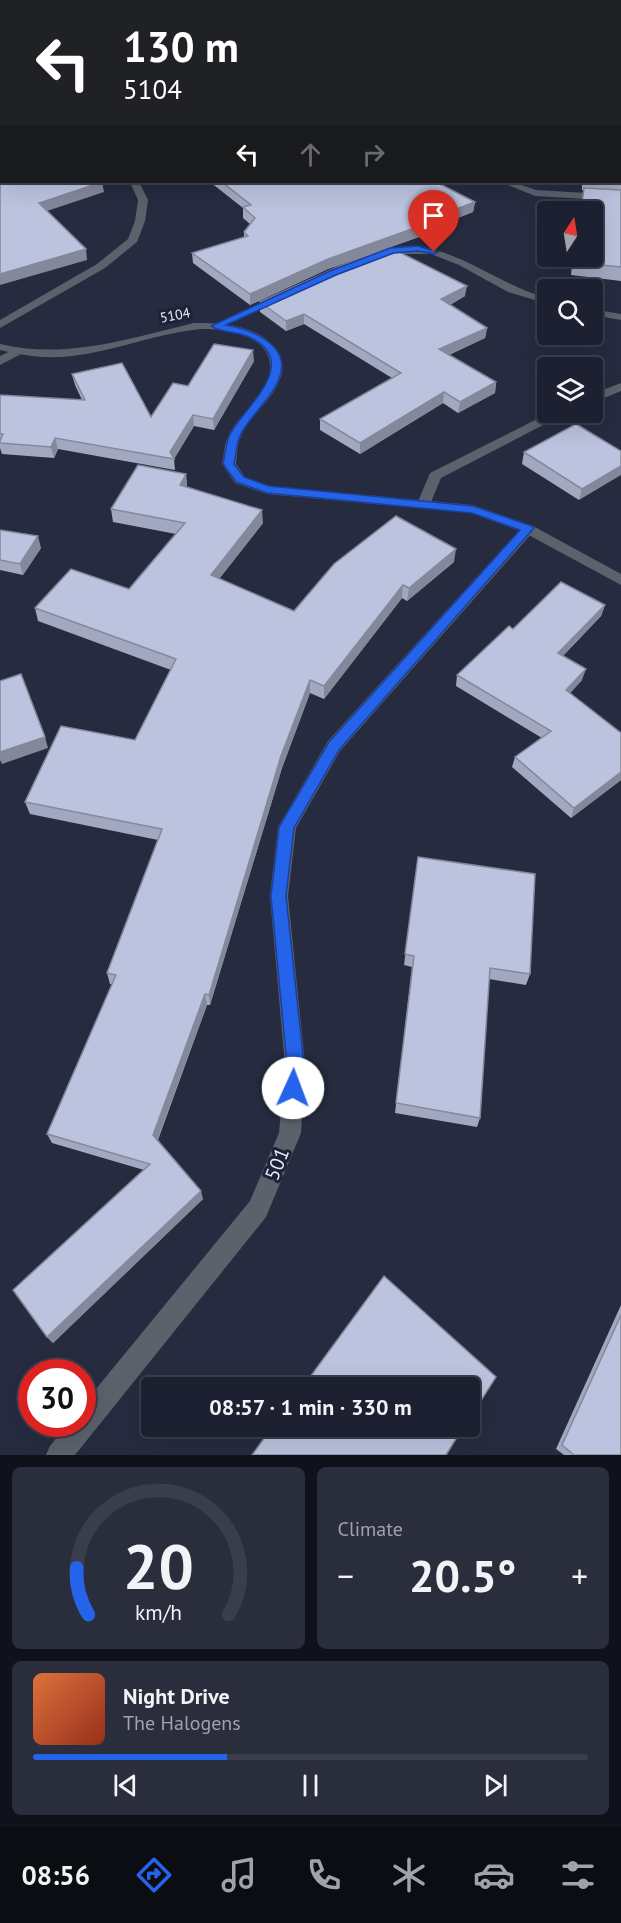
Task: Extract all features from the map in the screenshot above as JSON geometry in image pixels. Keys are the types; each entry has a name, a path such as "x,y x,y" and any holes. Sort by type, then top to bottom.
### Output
{"street":[{"path":"0,325 101,266 133,240 140,221 143,200 135,183"},
{"path":"509,183 535,193 621,198"},
{"path":"363,261 393,250 418,249 450,255 513,291 537,298"},
{"path":"216,326 290,292"},
{"path":"603,314 621,317"},
{"name":"5104","path":"0,347 17,352 62,355 194,326 216,326 239,330 258,338 270,349 277,362 275,378 234,437 229,464 240,480 267,490 473,509 528,528 621,580"},
{"path":"0,361 17,352"},
{"path":"603,394 621,387"},
{"path":"424,504 435,476 540,423"},
{"name":"501","path":"58,1455 258,1209 290,1133 295,1065 279,896 287,827 334,746 528,528"}],"building":[{"path":"0,183 99,183 39,203 86,249 0,274"},
{"path":"223,183 438,183 475,202 416,224 420,226 328,259 250,294 192,253 248,236 244,232 255,218 243,207 251,205"},
{"path":"584,188 621,190 621,267 603,265 603,201 582,201"},
{"path":"389,247 467,286 441,299 487,328 439,349 496,382 460,402 444,392 360,443 320,419 401,373 304,314 286,321 260,302"},
{"path":"214,344 253,350 213,419 193,415 170,452 174,459 55,438 51,447 0,443 3,434 0,434 0,395 85,400 72,374 122,363 151,417 173,383 188,386"},
{"path":"576,424 621,451 621,466 582,489 524,452"},
{"path":"138,465 186,474 180,485 262,510 211,575 294,611 334,564 396,516 456,549 409,588 403,585 324,686 310,680 281,756 209,995 205,994 153,1135 201,1191 47,1337 13,1290 150,1164 47,1134 116,975 107,973 162,829 25,802 61,726 135,740 176,659 35,608 71,569 129,589 185,523 111,509"},
{"path":"0,530 38,536 20,564 0,560"},
{"path":"561,582 605,605 558,653 586,669 566,690 621,733 621,772 574,808 515,757 551,731 457,675 509,626 513,629"},
{"path":"21,674 45,737 0,752 0,681"},
{"path":"418,857 535,874 530,974 490,968 480,1118 396,1103 414,956 405,954"},
{"path":"384,1276 496,1377 480,1402 480,1377 310,1377"},
{"path":"621,1315 621,1455 574,1455 562,1445"},
{"path":"265,1437 457,1437 446,1455 252,1455"}],"route":[{"path":"293,1088 295,1065 279,896 287,827 334,746 528,528 473,509 406,501 267,490 240,480 229,464 234,437 275,378 277,362 270,349 258,338 239,330 216,326 333,273 393,250 418,249 434,252"}]}
